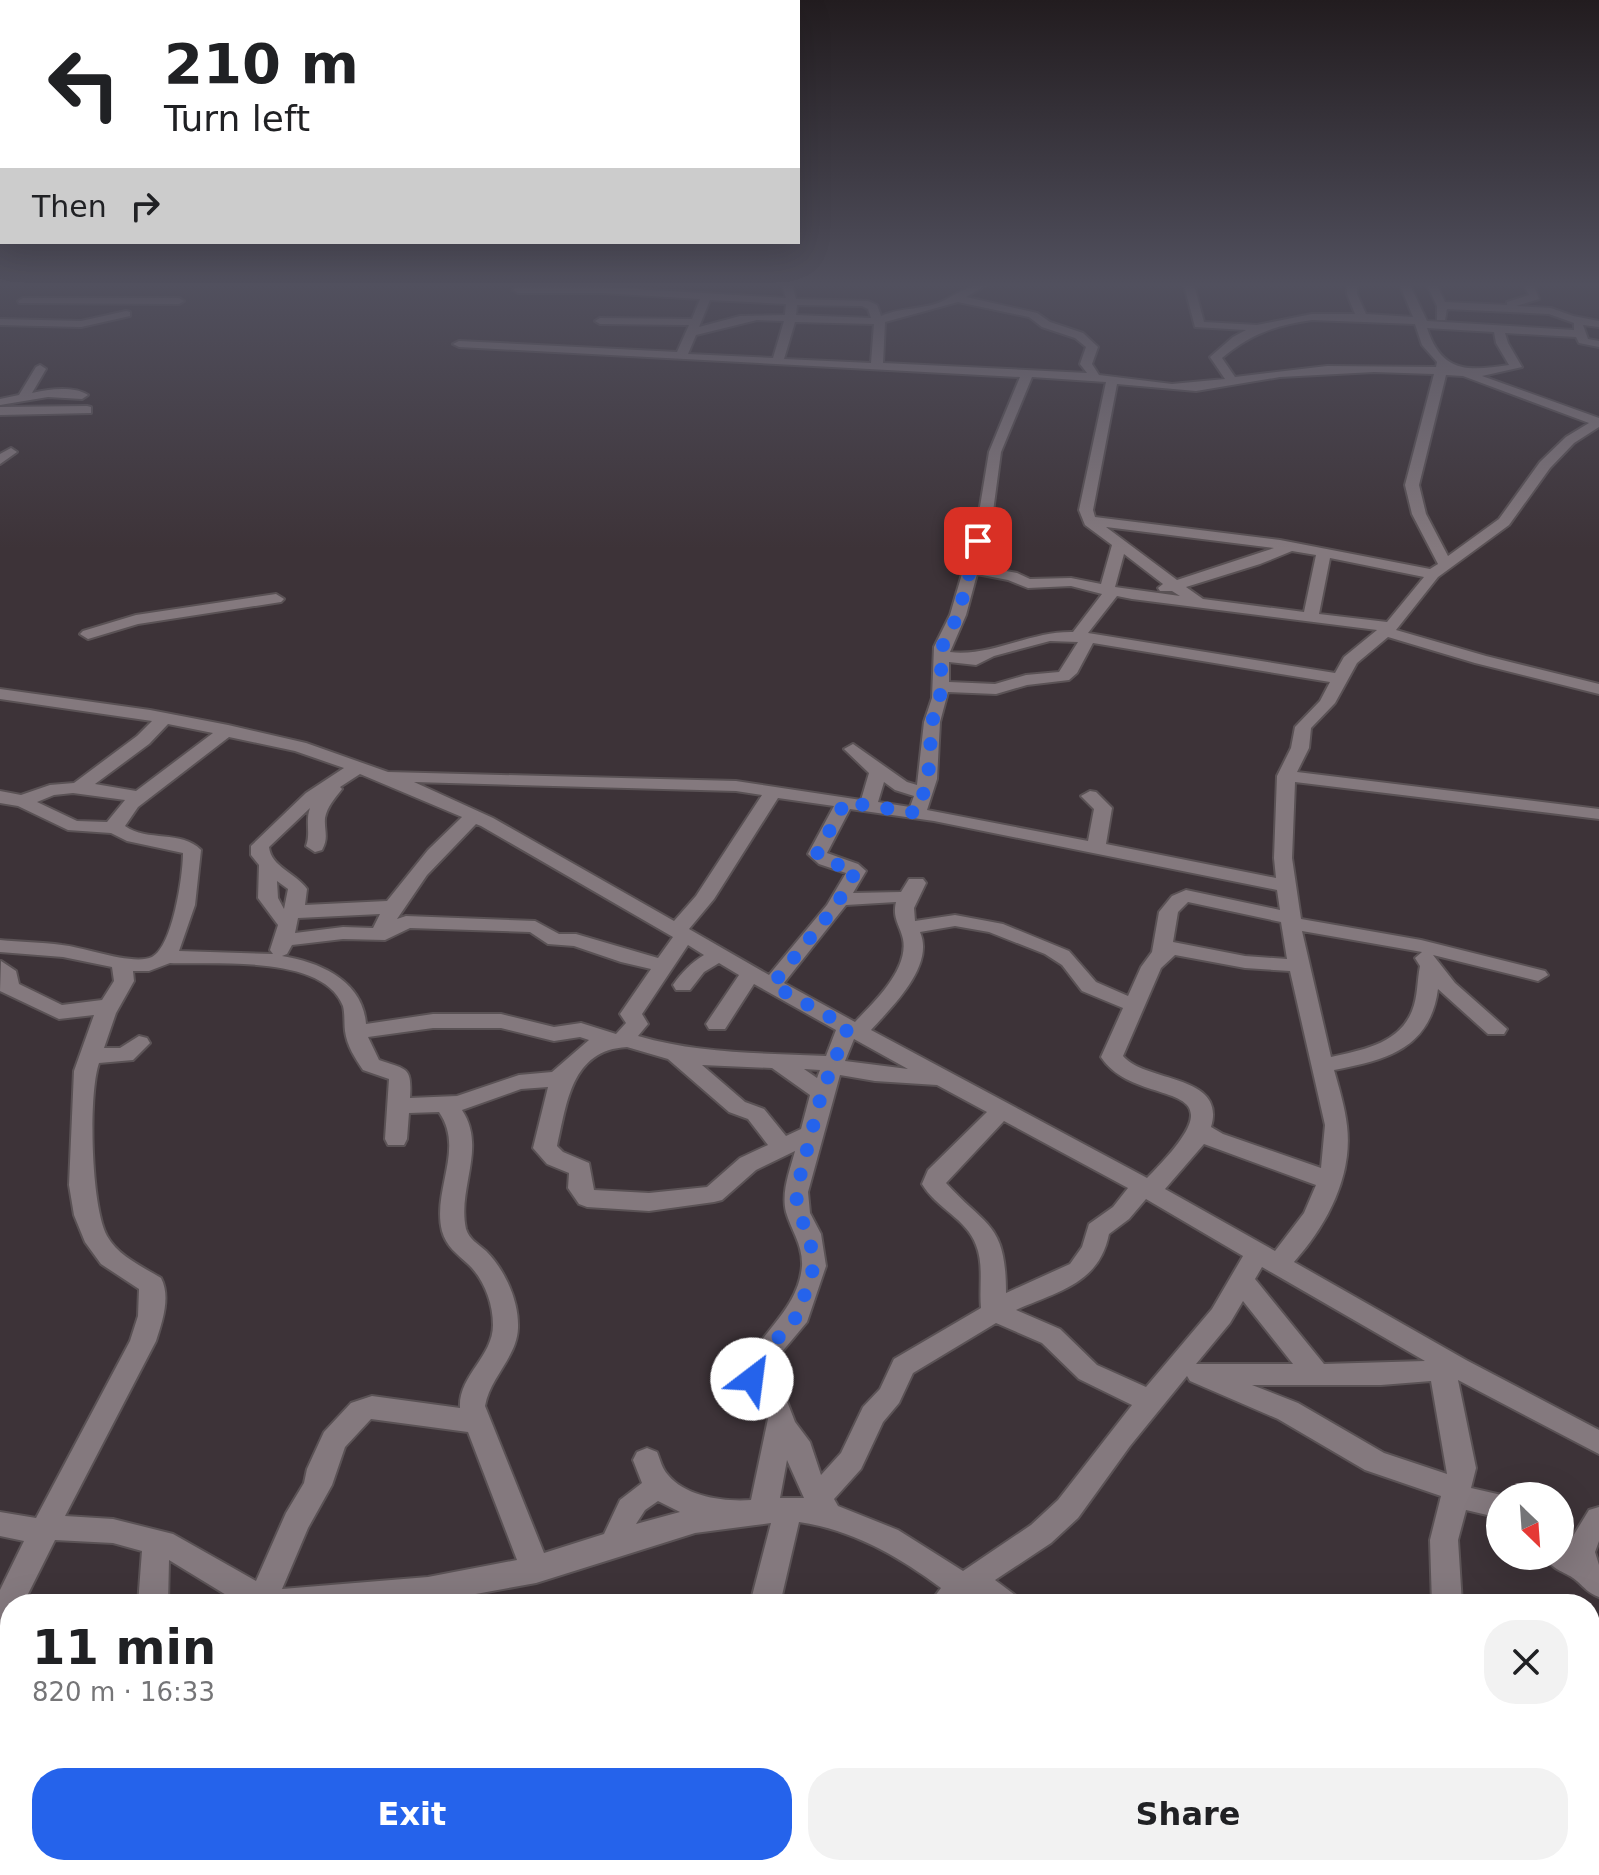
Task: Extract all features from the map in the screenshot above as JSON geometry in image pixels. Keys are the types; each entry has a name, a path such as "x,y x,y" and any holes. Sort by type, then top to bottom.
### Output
{"street":[{"path":"23,398 38,372"},
{"path":"966,372 1096,378 1183,388 1284,372"},
{"path":"1092,372 1096,378"},
{"path":"1226,372 1232,381"},
{"path":"1439,569 1412,485 1441,372"},
{"path":"410,1594 536,1570 705,1517 824,1508 890,1540 960,1591 1041,1534 1068,1509 1120,1438 1152,1402 1187,1374 1242,1280 1268,1258 1301,1240 1331,1182 1338,1150 1291,921 1283,858 1286,776 1300,748 1303,727 1327,703 1350,660 1405,613 1439,569 1504,522 1545,465 1570,440 1599,422 1465,372"},
{"path":"1470,374 1480,372"},
{"path":"917,813 924,793 932,722 940,698 942,647 958,615 985,519 995,452 1027,375"},
{"path":"1112,380 1086,510 1090,521 1201,605"},
{"path":"0,403 55,393 82,395"},
{"path":"0,424 6,411 87,410"},
{"path":"1090,521 1291,546 1439,569"},
{"path":"939,687 996,689 1026,680 1063,677 1069,673 1082,637 1109,591 1120,542"},
{"path":"1143,597 1255,561 1291,546"},
{"path":"1310,618 1324,551"},
{"path":"971,569 1012,576 1028,584 1071,582 1143,597 1387,629 1481,660 1599,689"},
{"path":"88,634 136,620 276,599"},
{"path":"942,656 976,660 988,653 1050,636 1082,637 1339,679"},
{"path":"0,694 164,718 300,747 360,766 474,816 772,985 1147,1188 1441,1364 1599,1443"},
{"path":"77,789 122,757 164,718"},
{"path":"116,828 121,815 139,798 228,730"},
{"path":"853,749 901,786 924,793"},
{"path":"360,766 312,797 260,846 258,852 268,861 268,900 287,926 381,934 393,931 397,925 406,922 523,925 542,930 555,940 576,940 628,958 664,965"},
{"path":"868,806 878,779 875,768"},
{"path":"385,776 723,785 774,790 1096,846 1287,886"},
{"path":"1286,776 1599,814"},
{"path":"315,846 319,835 315,827 317,814 340,778"},
{"path":"0,796 14,803 48,790 77,789 139,798"},
{"path":"774,790 631,1014 637,1024 618,1040 594,1046 562,1076 545,1148 555,1158 581,1169 580,1188 587,1198 649,1202 714,1194 748,1164 812,1133"},
{"path":"1090,796 1103,808 1096,846"},
{"path":"23,802 44,809 74,826 116,828 127,836 181,845 192,850 186,897 175,939 166,957"},
{"path":"772,985 840,900 856,870 821,859 817,854 845,802"},
{"path":"381,934 383,923 420,869 474,816"},
{"path":"269,868 296,884 299,899 287,926 278,962"},
{"path":"762,1511 781,1425 780,1409 754,1387 752,1379 758,1361 798,1315 814,1266 809,1234 798,1213 796,1192 822,1092 852,1029 895,988 913,948 904,915 912,891 895,896 840,900"},
{"path":"1162,953 1163,930 1172,904 1186,896 1291,921 1411,944 1538,975"},
{"path":"253,960 287,926 393,907"},
{"path":"909,929 936,920 955,919 992,926 1057,953 1069,960 1084,982 1134,1005"},
{"path":"1411,944 1431,963 1448,988 1496,1029"},
{"path":"0,946 63,951 122,964 149,965 166,957 278,962 315,970 336,986 354,1007 356,1032 371,1065 400,1075 396,1139"},
{"path":"28,948 0,967 9,975 8,987 52,1011 110,1006"},
{"path":"824,1508 873,1415 890,1395 903,1366 983,1317 1079,1271 1094,1249 1098,1230 1121,1213 1196,1141 1204,1115 1197,1099 1114,1063 1112,1057 1151,967 1162,953 1172,948 1245,962 1301,966"},
{"path":"683,985 697,968 719,954"},
{"path":"1321,1066 1395,1047 1410,1032 1423,1011 1431,963"},
{"path":"14,1594 143,1341 154,1297 152,1285 110,1258 97,1242 86,1215 81,1185 85,1071 110,1006 124,981 122,964"},
{"path":"717,1024 752,973"},
{"path":"356,1032 433,1021 501,1021 554,1034 581,1030 676,1054 713,1059 833,1065 875,1074 943,1078"},
{"path":"89,1056 125,1055 139,1043"},
{"path":"676,1054 737,1107 756,1114 782,1146"},
{"path":"776,1061 822,1092"},
{"path":"398,1106 459,1103 519,1082 562,1076"},
{"path":"446,1104 461,1129 462,1160 454,1196 454,1232 493,1280 504,1308 506,1333 503,1344 480,1375 473,1391 472,1406 536,1570"},
{"path":"996,1310 991,1246 969,1216 940,1193 934,1184 942,1169 1001,1111"},
{"path":"1199,1130 1229,1149 1299,1169 1331,1182"},
{"path":"1242,1280 1266,1314 1318,1375"},
{"path":"996,1310 1051,1336 1096,1377 1152,1402"},
{"path":"1187,1374 1381,1375 1441,1364"},
{"path":"1441,1364 1462,1468 1444,1540 1447,1594"},
{"path":"1187,1374 1288,1411 1375,1462 1486,1502"},
{"path":"271,1594 296,1522 318,1485 321,1469 334,1440 361,1411 372,1407 477,1422"},
{"path":"781,1425 796,1442 805,1473 824,1508"},
{"path":"647,1460 660,1488 679,1501 762,1511 784,1533 768,1594"},
{"path":"615,1543 624,1516 636,1498 660,1488"},
{"path":"1580,1568 1578,1555 1582,1543 1599,1519"},
{"path":"0,1524 113,1531 159,1543 198,1560 253,1594"},
{"path":"153,1594 154,1561 159,1543"}],"route":[{"path":"752,1379 758,1361 798,1315 814,1266 813,1249 798,1213 796,1192 801,1163 822,1092 848,1027 772,985 835,907 856,871 850,866 821,859 817,854 845,802 917,813 928,779 932,722 940,698 942,647 958,615 978,541"}]}
